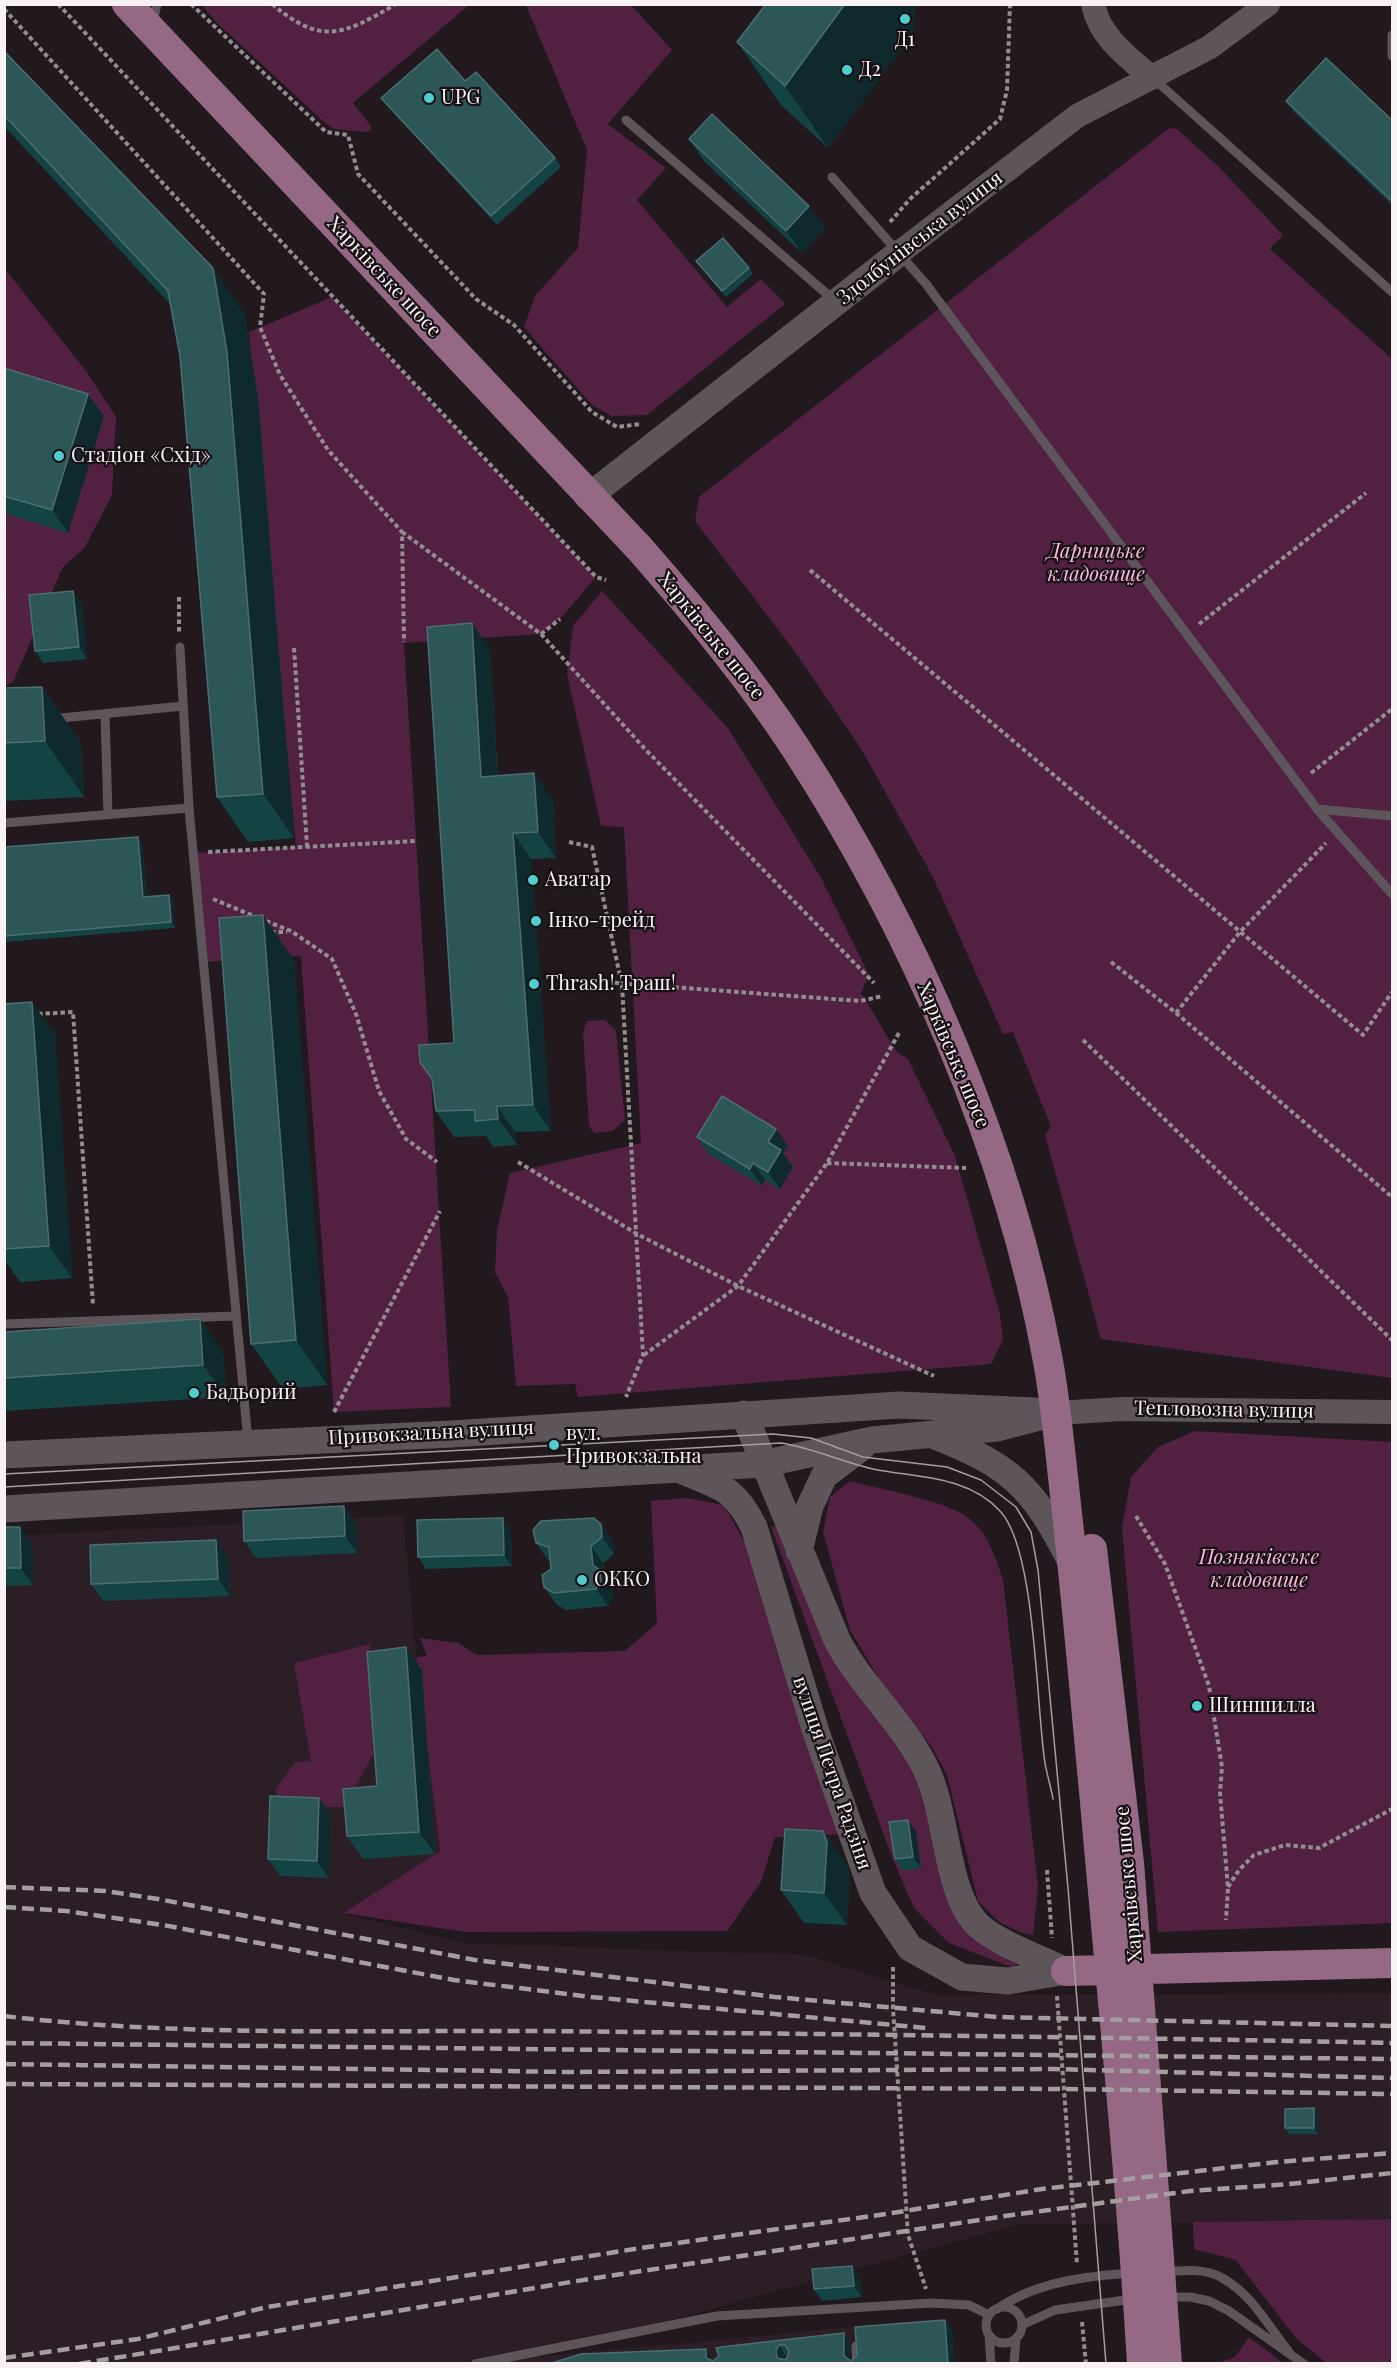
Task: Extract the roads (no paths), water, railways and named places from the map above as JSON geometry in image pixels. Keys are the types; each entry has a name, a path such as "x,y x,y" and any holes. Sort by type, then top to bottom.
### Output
{"main road":[{"name":"Харківське шосе","path":"128,4 154,17 588,497 646,556 746,677 794,745 878,889 947,1032 1001,1172 1022,1241 1048,1360 1073,1567 1100,1867 1158,2344"},
{"name":"Здолбунівська вулиця","path":"588,497 899,253"},
{"name":"Привокзальна вулиця","path":"4,1455 248,1441 453,1434 899,1405 1056,1413"},
{"name":"Харківське шосе","path":"1056,1413 1080,1450 1129,1863 1158,2344 1142,2364"},
{"path":"4,1509 763,1464 872,1440 997,1428 1056,1413"},
{"name":"вулиця Петра Радзіня","path":"744,1414 799,1551 850,1664 902,1729 926,1768 940,1806 964,1909 978,1925 996,1939 1061,1980"},
{"path":"934,1435 988,1459 1023,1486 1048,1517 1073,1567"},
{"path":"799,1551 810,1506 824,1476 872,1440"},
{"name":"вулиця Петра Радзіня","path":"678,1469 719,1486 742,1502 750,1519 816,1732 873,1893 909,1948 962,1977 1008,1981 1392,1964"}],"street":[{"path":"1093,4 1102,28 1117,47 1152,78"},
{"name":"Здолбунівська вулиця","path":"899,253 1077,116 1210,47 1268,4"},
{"name":"Тепловозна вулиця","path":"1056,1413 1124,1409 1392,1412"}],"lane":[{"path":"1392,35 1392,56"},
{"path":"1152,78 1191,109 1392,292"},
{"path":"626,120 836,302"},
{"path":"832,177 926,284 1317,809 1392,894"},
{"path":"180,647 189,808 248,1441"},
{"path":"38,720 183,706"},
{"path":"105,714 108,815"},
{"path":"4,823 189,808"},
{"path":"1317,809 1392,816"},
{"path":"4,1324 235,1316"},
{"path":"991,2364 987,2325 993,2312 1018,2294 1039,2287 1114,2275 1193,2270 1223,2278 1244,2296 1289,2352"},
{"path":"1155,2297 1190,2296 1209,2301 1228,2311 1304,2364"},
{"path":"1014,2364 1016,2339 1022,2325 1055,2310 1143,2297"},
{"path":"478,2363 717,2316 931,2303 969,2305 993,2312 1007,2308 1016,2312 1022,2325"},
{"path":"989,2335 1002,2343 1016,2339"},
{"path":"856,2346 857,2364"}],"tram line":[{"path":"4,1474 773,1434 811,1438 863,1457 947,1467 981,1480 1016,1507 1031,1532 1038,1570 1068,1888 1106,2364"},
{"path":"4,1487 781,1443 873,1469 957,1484 987,1499 1000,1511 1012,1530 1021,1558 1033,1630 1045,1763 1053,1799"}],"railway":[{"path":"4,1887 105,1891 158,1899 475,1960 775,1997 997,2017 1392,2026"},
{"path":"4,1907 66,1911 163,1925 454,1980 591,1997 926,2028"},
{"path":"4,2016 70,2023 204,2030 754,2033 1392,2043"},
{"path":"4,2043 1392,2059"},
{"path":"4,2064 570,2072 1052,2069 1392,2078"},
{"path":"4,2084 1068,2089 1392,2094"},
{"path":"4,2358 138,2339 267,2307 641,2248 886,2214 1042,2189 1277,2162 1392,2153"},
{"path":"79,2364 589,2279 1012,2215 1190,2191 1289,2184 1392,2173"}],"place":[{"name":"Д1","path":"905,19"},
{"name":"Д2","path":"847,70"},
{"name":"UPG","path":"429,98"},
{"name":"Стадіон «Схід»","path":"59,456"},
{"name":"Аватар","path":"533,880"},
{"name":"Інко-трейд","path":"536,921"},
{"name":"Thrash! Траш!","path":"534,984"},
{"name":"Бадьорий","path":"194,1393"},
{"name":"вул. Привокзальна","path":"554,1445"},
{"name":"ОККО","path":"582,1580"},
{"name":"Шиншилла","path":"1197,1706"}],"park label":[{"name":"Дарницьке кладовище","path":"1096,564"},
{"name":"Позняківське кладовище","path":"1259,1570"}]}
